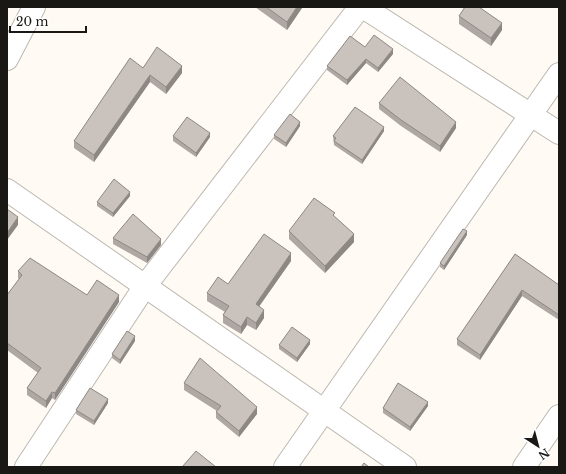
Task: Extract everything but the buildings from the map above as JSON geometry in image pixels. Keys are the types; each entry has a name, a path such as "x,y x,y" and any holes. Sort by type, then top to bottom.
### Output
{"street":[{"path":"7,59 34,7"},
{"path":"26,467 145,286 362,7 559,133"},
{"path":"285,467 559,74"},
{"path":"7,190 405,467"},
{"path":"524,467 559,416"}]}
